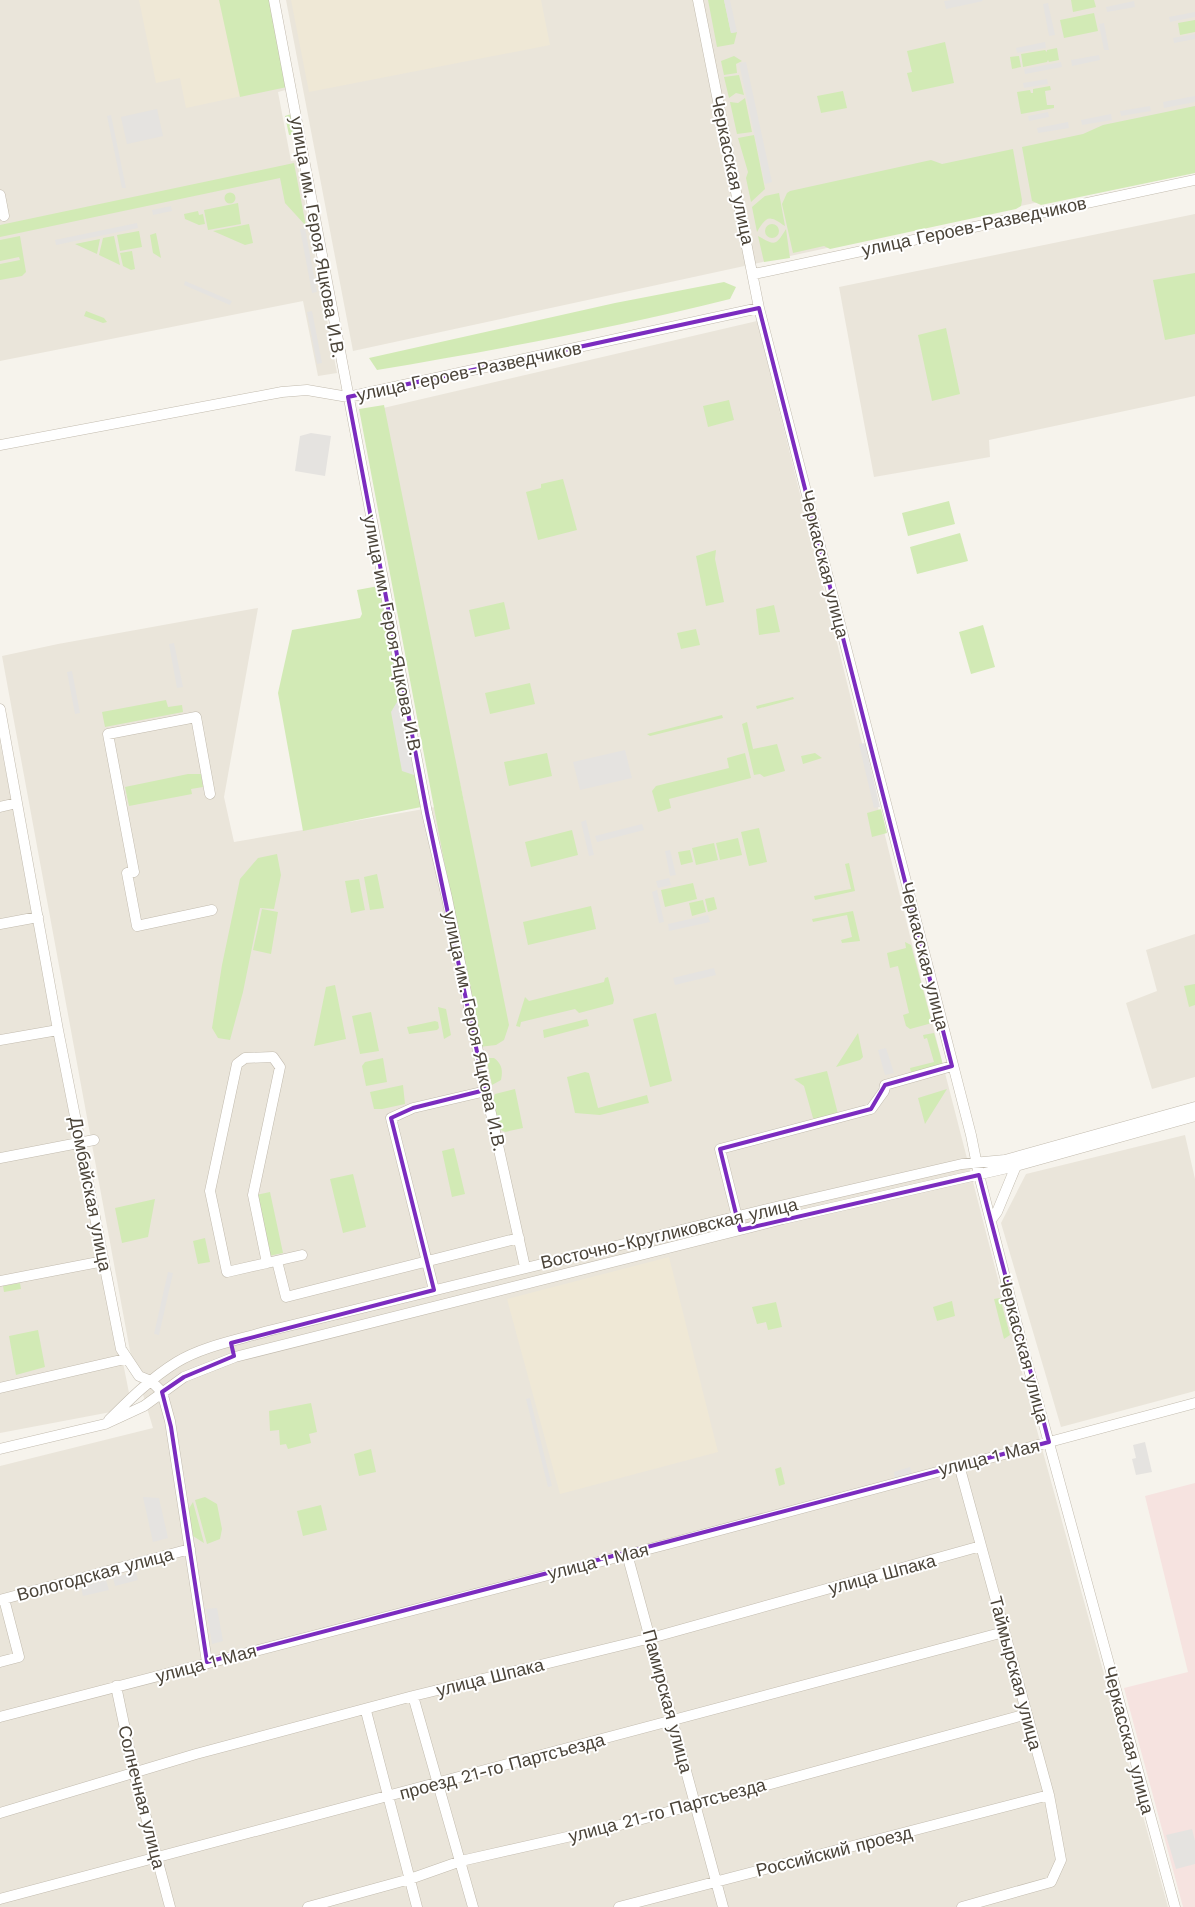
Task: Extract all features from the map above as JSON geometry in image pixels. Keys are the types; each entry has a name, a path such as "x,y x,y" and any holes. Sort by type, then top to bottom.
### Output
{"street":[{"name":"улица им. Героя Яцкова И.В.","path":"274,0 426,806 525,1267"},
{"name":"Черкасская улица","path":"698,0 754,274 759,308 979,1174 1049,1442 1175,1907"},
{"name":"улица Героев-Разведчиков","path":"754,274 1195,180"},
{"path":"0,195 4,216"},
{"name":"улица Героев-Разведчиков","path":"0,445 282,392 307,390 348,397 759,308"},
{"name":"Домбайская улица","path":"0,709 58,1030 121,1349 139,1376 151,1381 162,1392"},
{"path":"210,794 196,717 108,734 134,872 126,873 137,926 212,910"},
{"path":"0,806 17,803"},
{"path":"0,924 38,917"},
{"path":"0,1040 58,1030"},
{"path":"302,1255 272,1262 227,1272 210,1192 237,1064 246,1058 273,1057 280,1067 254,1195 272,1262 286,1297 519,1238"},
{"path":"740,1230 720,1149 871,1109 884,1091 884,1085 952,1066"},
{"path":"434,1290 391,1118 413,1108 486,1091"},
{"name":"Восточно-Кругликовская улица","path":"105,1424 131,1396 177,1362 231,1342 268,1331 737,1216 977,1162 1005,1160 1195,1107"},
{"name":"Восточно-Кругликовская улица","path":"0,1449 105,1424 144,1406 162,1392 198,1370 235,1357 740,1230 1016,1166 1195,1116"},
{"path":"0,1158 94,1140"},
{"path":"991,1220 997,1212 1016,1166"},
{"path":"0,1281 104,1261"},
{"path":"231,1342 235,1357"},
{"path":"0,1388 126,1359"},
{"path":"162,1392 170,1422 207,1662"},
{"name":"улица 1 Мая","path":"0,1717 627,1554 1195,1403"},
{"path":"144,1406 163,1412 170,1422"},
{"name":"Таймырская улица","path":"959,1465 1028,1714 1048,1795 1061,1860 1051,1882 962,1907"},
{"name":"улица Шпака","path":"0,1813 134,1772 366,1711 414,1696 651,1638 982,1546"},
{"name":"Вологодская улица","path":"2,1599 190,1549"},
{"name":"Памирская улица","path":"627,1554 674,1721 723,1907"},
{"path":"0,1662 18,1657 2,1599"},
{"name":"проезд 21-го Партсъезда","path":"0,1899 1004,1632"},
{"name":"Солнечная улица","path":"116,1686 134,1772 170,1907"},
{"path":"414,1696 473,1907"},
{"path":"366,1711 417,1907"},
{"name":"улица 21-го Партсъезда","path":"308,1907 410,1879 461,1861 620,1824 1028,1714"},
{"name":"Российский проезд","path":"619,1907 1048,1795"}],"highlighted area":[{"path":"759,308 952,1066 885,1085 871,1109 720,1149 740,1230 979,1175 1049,1442 207,1662 171,1427 162,1392 184,1377 234,1356 231,1343 434,1290 391,1118 413,1108 485,1090 427,813 348,397"}],"shaded area":[{"path":"0,0 272,0 289,89 278,92 291,161 297,160 337,373 318,376 303,301 0,361"},
{"path":"139,0 236,0 256,93 186,108 180,78 156,83"},
{"path":"286,0 1195,0 1195,168 353,351"},
{"path":"291,0 541,0 550,45 309,92"},
{"path":"724,0 730,0 737,32 731,33"},
{"path":"944,1 983,1 946,9"},
{"path":"1134,1 1135,7 1107,12 1106,7"},
{"path":"1048,3 1055,35 1049,36 1043,4"},
{"path":"1195,12 1195,17 1170,22 1169,17"},
{"path":"1104,23 1109,50 1104,50 1099,24"},
{"path":"1195,34 1195,39 1174,43 1173,38"},
{"path":"1045,42 1046,48 1017,53 1016,48"},
{"path":"1099,55 1100,60 1072,66 1071,60"},
{"path":"746,62 772,182 765,184 739,63"},
{"path":"1061,62 1062,67 1025,74 1024,69"},
{"path":"1047,79 1048,84 1024,88 1023,83"},
{"path":"1195,96 1195,102 1164,108 1163,102"},
{"path":"1150,106 1151,111 1121,116 1120,111"},
{"path":"157,109 163,136 127,144 121,117"},
{"path":"1048,112 1049,117 1029,121 1028,116"},
{"path":"1111,114 1112,120 1082,125 1081,120"},
{"path":"111,115 126,188 122,188 107,116"},
{"path":"1068,122 1069,128 1038,133 1037,128"},
{"path":"171,206 172,211 153,215 152,210"},
{"path":"1195,214 1195,396 989,440 990,457 874,477 839,287"},
{"path":"137,223 138,228 56,245 55,240"},
{"path":"305,228 317,292 312,293 300,229"},
{"path":"185,281 232,301 230,305 184,285"},
{"path":"312,311 322,363 317,364 307,312"},
{"path":"757,321 917,964 1035,1423 1168,1907 0,1907 0,1466 153,1428 130,1351 2,656 258,608 224,797 234,842 464,802 379,409"},
{"path":"311,433 331,436 325,476 295,471 300,436"},
{"path":"174,643 183,687 177,688 169,644"},
{"path":"72,671 80,713 75,714 67,672"},
{"path":"400,697 417,776 402,771 391,712"},
{"path":"0,742 132,1408 0,1433"},
{"path":"865,743 880,807 874,808 859,744"},
{"path":"625,750 632,778 580,790 573,762"},
{"path":"586,820 594,855 589,856 581,822"},
{"path":"642,824 644,830 597,842 595,836"},
{"path":"670,850 676,875 670,876 665,851"},
{"path":"669,878 671,885 658,888 656,881"},
{"path":"657,890 664,922 659,923 652,892"},
{"path":"708,915 710,922 669,931 668,924"},
{"path":"1195,934 1195,1077 1152,1089 1126,1003 1157,991 1146,950"},
{"path":"714,968 716,975 675,985 673,978"},
{"path":"886,1048 894,1073 885,1075 878,1050"},
{"path":"1185,1135 1195,1179 1195,1391 1061,1427 1001,1223 1026,1174"},
{"path":"669,1257 718,1452 560,1494 507,1299"},
{"path":"168,1272 173,1273 159,1335 154,1334"},
{"path":"530,1398 552,1486 548,1487 526,1399"},
{"path":"1145,1442 1152,1472 1136,1475 1132,1459 1136,1458 1133,1445"},
{"path":"910,1467 912,1474 895,1479 894,1472"},
{"path":"1195,1483 1195,1907 1183,1907 1124,1688 1188,1672 1145,1496"},
{"path":"143,1497 159,1498 168,1538 153,1542"},
{"path":"136,1572 138,1580 115,1586 113,1578"},
{"path":"106,1580 109,1590 83,1596 81,1587"},
{"path":"217,1608 223,1641 212,1644 206,1609"},
{"path":"1192,1829 1195,1841 1195,1864 1176,1869 1166,1835"}],"green space":[{"path":"219,0 271,0 287,87 240,97"},
{"path":"708,0 724,0 731,33 737,32 734,44 717,47"},
{"path":"1071,0 1094,0 1096,7 1073,12"},
{"path":"1094,13 1098,31 1064,38 1060,20"},
{"path":"1195,20 1195,32 1180,35 1178,23"},
{"path":"945,42 954,83 912,92 907,73 912,72 907,51"},
{"path":"1057,48 1059,60 1049,62 1048,60 1047,62 1023,67 1021,54 1045,50 1047,52 1047,50"},
{"path":"734,56 742,61 736,64 737,73 724,75 721,61"},
{"path":"1019,56 1021,67 1012,69 1010,57"},
{"path":"739,75 744,95 736,93 729,98 724,77"},
{"path":"1050,86 1051,90 1045,91 1047,105 1054,105 1054,108 1021,114 1017,92 1030,90 1033,93 1033,89"},
{"path":"843,91 847,108 821,113 817,96"},
{"path":"745,98 752,132 737,134 730,102 738,103"},
{"path":"1195,106 1195,173 1041,205 1032,201 1022,147 1083,134 1103,125"},
{"path":"291,114 295,134 289,135 285,116"},
{"path":"754,135 765,189 751,202 746,178 748,172 738,138"},
{"path":"1013,149 1022,200 1021,206 1016,209 830,249 824,246 793,253 782,204 787,193 790,191 931,160 942,164"},
{"path":"294,163 306,226 285,203 280,178 0,237 0,225"},
{"path":"230,192 236,198 230,204 224,198"},
{"path":"779,193 785,226 769,218 763,222 757,232 752,207 765,196"},
{"path":"238,203 241,224 208,230 204,210"},
{"path":"198,211 199,215 203,214 205,224 199,225 185,219 184,214"},
{"path":"249,224 253,243 245,245 213,231"},
{"path":"769,224 775,224 779,231 775,238 769,238 765,234 765,228"},
{"path":"786,229 790,258 764,262 758,236 774,243"},
{"path":"139,231 142,247 120,251 117,235"},
{"path":"156,233 161,258 153,253 150,235"},
{"path":"20,236 26,272 22,276 0,280 0,264 20,260 19,257 0,261 0,240"},
{"path":"114,236 120,265 99,255 103,238"},
{"path":"100,239 97,254 75,244"},
{"path":"132,251 135,269 131,270 123,266 120,253"},
{"path":"1195,273 1195,334 1165,340 1153,280"},
{"path":"724,282 736,287 730,299 642,320 377,370 369,358 615,303"},
{"path":"86,311 104,318 107,322 103,323 84,316"},
{"path":"946,328 960,394 932,401 918,335"},
{"path":"729,400 734,420 708,427 703,406"},
{"path":"384,405 509,1025 504,1040 496,1045 479,1047 359,409"},
{"path":"563,479 577,530 538,540 526,492 541,488 541,484"},
{"path":"949,501 955,524 908,536 902,513"},
{"path":"960,533 968,561 917,574 910,547"},
{"path":"716,550 715,559 724,602 706,606 696,556"},
{"path":"384,585 426,806 303,831 278,693 292,630 360,618 362,614 357,590"},
{"path":"504,602 510,629 475,637 469,610"},
{"path":"774,605 780,632 759,635 756,609"},
{"path":"983,625 995,667 971,674 959,632"},
{"path":"696,629 700,645 681,649 677,633"},
{"path":"530,683 535,704 490,714 485,693"},
{"path":"793,697 794,699 757,709 756,706"},
{"path":"166,700 168,707 182,705 183,712 105,727 102,712"},
{"path":"722,715 723,718 650,736 647,734"},
{"path":"747,722 753,749 777,744 785,771 764,777 760,774 754,775 742,724"},
{"path":"547,753 552,776 509,786 504,762"},
{"path":"745,753 751,778 669,799 671,808 658,812 652,791 656,786 729,768 727,758"},
{"path":"815,753 822,758 803,764 801,756"},
{"path":"188,774 201,774 203,787 191,789 192,794 129,806 125,787"},
{"path":"881,809 887,833 872,837 867,813"},
{"path":"759,828 767,862 749,866 741,832"},
{"path":"572,830 578,855 531,867 525,842"},
{"path":"738,838 742,855 720,860 716,843"},
{"path":"714,843 718,860 696,865 692,848"},
{"path":"690,850 693,862 681,865 678,852"},
{"path":"277,854 281,875 274,909 260,908 243,992 230,1040 218,1038 212,1028 222,965 240,879 258,858"},
{"path":"849,863 855,891 815,900 814,896 851,889 845,864"},
{"path":"377,874 384,908 370,910 364,877"},
{"path":"359,879 365,910 351,913 345,881"},
{"path":"693,883 697,899 665,907 661,890"},
{"path":"714,897 717,909 708,912 705,899"},
{"path":"703,900 706,912 692,916 689,903"},
{"path":"591,906 596,929 528,945 523,922"},
{"path":"262,909 278,912 271,954 253,950"},
{"path":"853,911 860,941 842,943 841,940 852,937 847,915 813,922 812,919"},
{"path":"905,942 911,945 932,1023 910,1029 906,1026 903,1015 909,1013 898,966 890,968 887,953 906,948"},
{"path":"608,977 614,1000 613,1004 579,1013 575,1009 521,1022 520,1027 516,1026 525,997 529,1001 604,982 605,978"},
{"path":"1195,984 1195,1005 1189,1007 1184,986"},
{"path":"335,985 346,1039 314,1046 326,987"},
{"path":"438,1007 446,1009 451,1035 444,1039"},
{"path":"371,1012 379,1051 360,1054 352,1016"},
{"path":"656,1013 672,1081 650,1087 633,1019"},
{"path":"587,1019 589,1026 544,1038 543,1030"},
{"path":"438,1022 439,1028 437,1030 409,1034 407,1027"},
{"path":"858,1033 863,1057 860,1060 836,1067"},
{"path":"934,1033 943,1065 911,1073 910,1068 934,1062 927,1038 924,1039 923,1035"},
{"path":"383,1058 387,1082 366,1086 362,1066 365,1062"},
{"path":"489,1058 497,1060 502,1070 501,1080 492,1085 487,1062"},
{"path":"827,1071 838,1114 816,1120 813,1118 804,1086 794,1079"},
{"path":"585,1072 589,1073 598,1108 647,1095 649,1103 600,1115 575,1113 567,1077"},
{"path":"403,1085 405,1104 374,1109 370,1092"},
{"path":"515,1089 523,1128 505,1132 497,1128 492,1101 495,1094"},
{"path":"947,1089 925,1124 918,1098"},
{"path":"454,1148 465,1194 452,1197 442,1151"},
{"path":"353,1174 366,1227 343,1233 330,1179"},
{"path":"270,1192 283,1253 269,1256 256,1195"},
{"path":"155,1199 148,1237 122,1243 115,1208"},
{"path":"205,1238 210,1262 198,1264 193,1241"},
{"path":"20,1283 21,1289 4,1292 3,1286"},
{"path":"1000,1298 1010,1335 1004,1339 994,1299"},
{"path":"952,1301 955,1316 937,1321 933,1307"},
{"path":"776,1302 782,1327 768,1330 766,1322 757,1324 752,1307"},
{"path":"38,1330 45,1367 16,1375 9,1336"},
{"path":"311,1403 317,1432 309,1434 311,1443 288,1449 286,1444 280,1445 279,1430 270,1431 269,1411"},
{"path":"371,1449 376,1472 359,1476 354,1454"},
{"path":"781,1467 785,1484 779,1486 775,1469"},
{"path":"205,1497 217,1504 222,1529 220,1539 207,1544 195,1500"},
{"path":"193,1502 204,1543 193,1536 188,1510"},
{"path":"321,1505 327,1530 303,1536 297,1511"}]}
